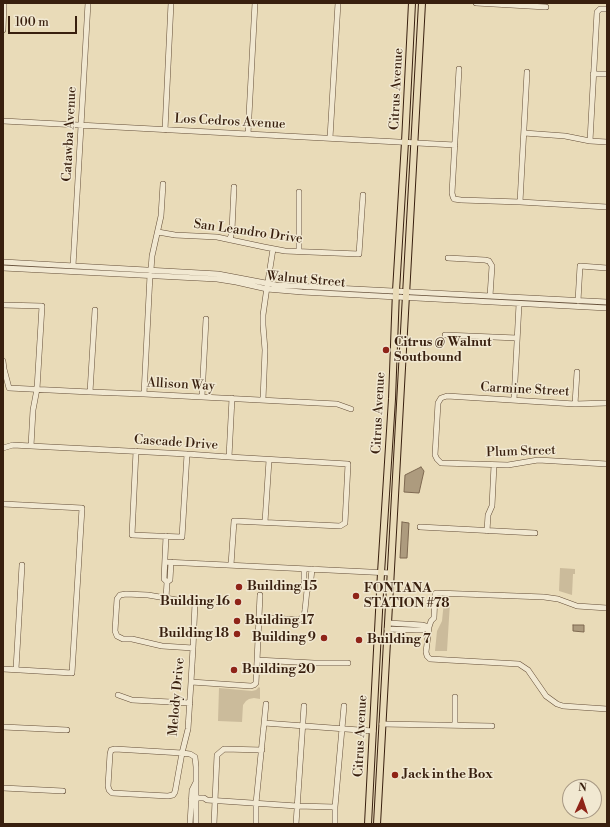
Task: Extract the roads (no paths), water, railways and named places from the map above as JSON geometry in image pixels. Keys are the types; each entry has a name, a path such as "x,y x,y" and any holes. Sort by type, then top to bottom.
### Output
{"main road":[{"name":"Citrus Avenue","path":"368,824 392,399 396,294 412,3"},
{"name":"Citrus Avenue","path":"377,824 413,143 422,3"}],"street":[{"path":"3,30 4,3"},
{"name":"Catawba Avenue","path":"74,266 88,3"},
{"path":"164,130 171,3"},
{"path":"248,134 254,3"},
{"path":"330,138 338,3"},
{"path":"476,3 546,7"},
{"path":"590,141 597,12 600,9 607,9"},
{"path":"459,69 452,193 454,198 461,200 607,207"},
{"path":"520,202 527,72"},
{"path":"593,74 607,74"},
{"name":"Los Cedros Avenue","path":"3,121 455,145"},
{"path":"524,133 565,136 590,141 607,142"},
{"path":"144,394 152,256 161,216 163,184"},
{"path":"230,240 232,230 234,187"},
{"path":"299,192 299,251"},
{"name":"San Leandro Drive","path":"158,232 175,235 216,237 273,249 359,254 363,195"},
{"path":"263,400 265,350 263,325 273,249"},
{"path":"448,258 489,261 492,266 490,296"},
{"name":"Walnut Street","path":"3,262 74,266 151,273"},
{"path":"578,301 580,266 607,268"},
{"name":"Walnut Street","path":"3,268 218,274 267,286 520,304 607,308"},
{"name":"Walnut Street","path":"405,295 490,296 607,302"},
{"path":"514,400 520,304"},
{"path":"3,305 42,306 37,389 33,410 32,446"},
{"path":"90,392 95,310"},
{"path":"202,396 206,319"},
{"path":"445,335 517,338"},
{"name":"Allison Way","path":"3,361 9,388 202,396 337,404 351,409"},
{"path":"575,404 577,372"},
{"name":"Carmine Street","path":"437,459 435,454 438,403 441,398 447,396 575,404 607,403"},
{"path":"229,458 232,398"},
{"name":"Cascade Drive","path":"3,448 13,445 348,464 345,523 340,526 265,522"},
{"path":"136,451 132,535 182,537 187,454"},
{"name":"Plum Street","path":"437,459 441,463 494,465 508,465 538,460 607,464"},
{"path":"231,565 234,521 265,522 269,460"},
{"path":"487,531 488,515 492,506 494,465"},
{"path":"3,504 82,508 72,672 3,669"},
{"path":"420,527 535,533"},
{"path":"166,536 164,579 167,582"},
{"path":"164,562 390,573"},
{"path":"171,562 170,580 167,582 166,598 148,595 120,595 117,599 115,630 117,636 123,639 132,639 162,646 193,648"},
{"path":"16,669 22,565"},
{"path":"304,569 304,587 307,591"},
{"path":"259,617 299,620 304,616 307,591 310,588 312,569"},
{"path":"607,608 578,606 558,599 436,593 434,618 428,627 426,652 430,659 519,664 528,670 546,696 557,704 563,706 607,709"},
{"path":"191,682 251,686 256,683 260,595"},
{"name":"Melody Drive","path":"166,598 195,603 188,729 175,792 173,795 168,796 112,793 109,790 111,750 182,753"},
{"path":"387,626 416,630 422,630 428,627"},
{"path":"257,660 348,663"},
{"path":"118,695 132,700 190,703"},
{"path":"454,726 455,697"},
{"path":"256,824 256,803 266,704"},
{"path":"296,824 304,706"},
{"path":"335,824 335,807 344,706"},
{"path":"264,723 373,731"},
{"path":"382,724 492,726"},
{"path":"3,727 67,730"},
{"path":"214,824 217,755 224,749 262,750"},
{"path":"182,753 190,754 195,757 196,782 192,790 195,800 196,824"},
{"path":"3,788 63,791"},
{"path":"195,800 204,803 207,800 335,807"},
{"path":"190,824 195,800"}],"place":[{"name":"Citrus @ Walnut Soutbound","path":"386,350"},
{"name":"Building 15","path":"239,587"},
{"name":"FONTANA STATION #78","path":"356,596"},
{"name":"Building 16","path":"238,602"},
{"name":"Building 17","path":"237,621"},
{"name":"Building 18","path":"237,634"},
{"name":"Building 9","path":"324,638"},
{"name":"Building 7","path":"359,640"},
{"name":"Building 20","path":"234,670"},
{"name":"Jack in the Box","path":"395,775"}]}
